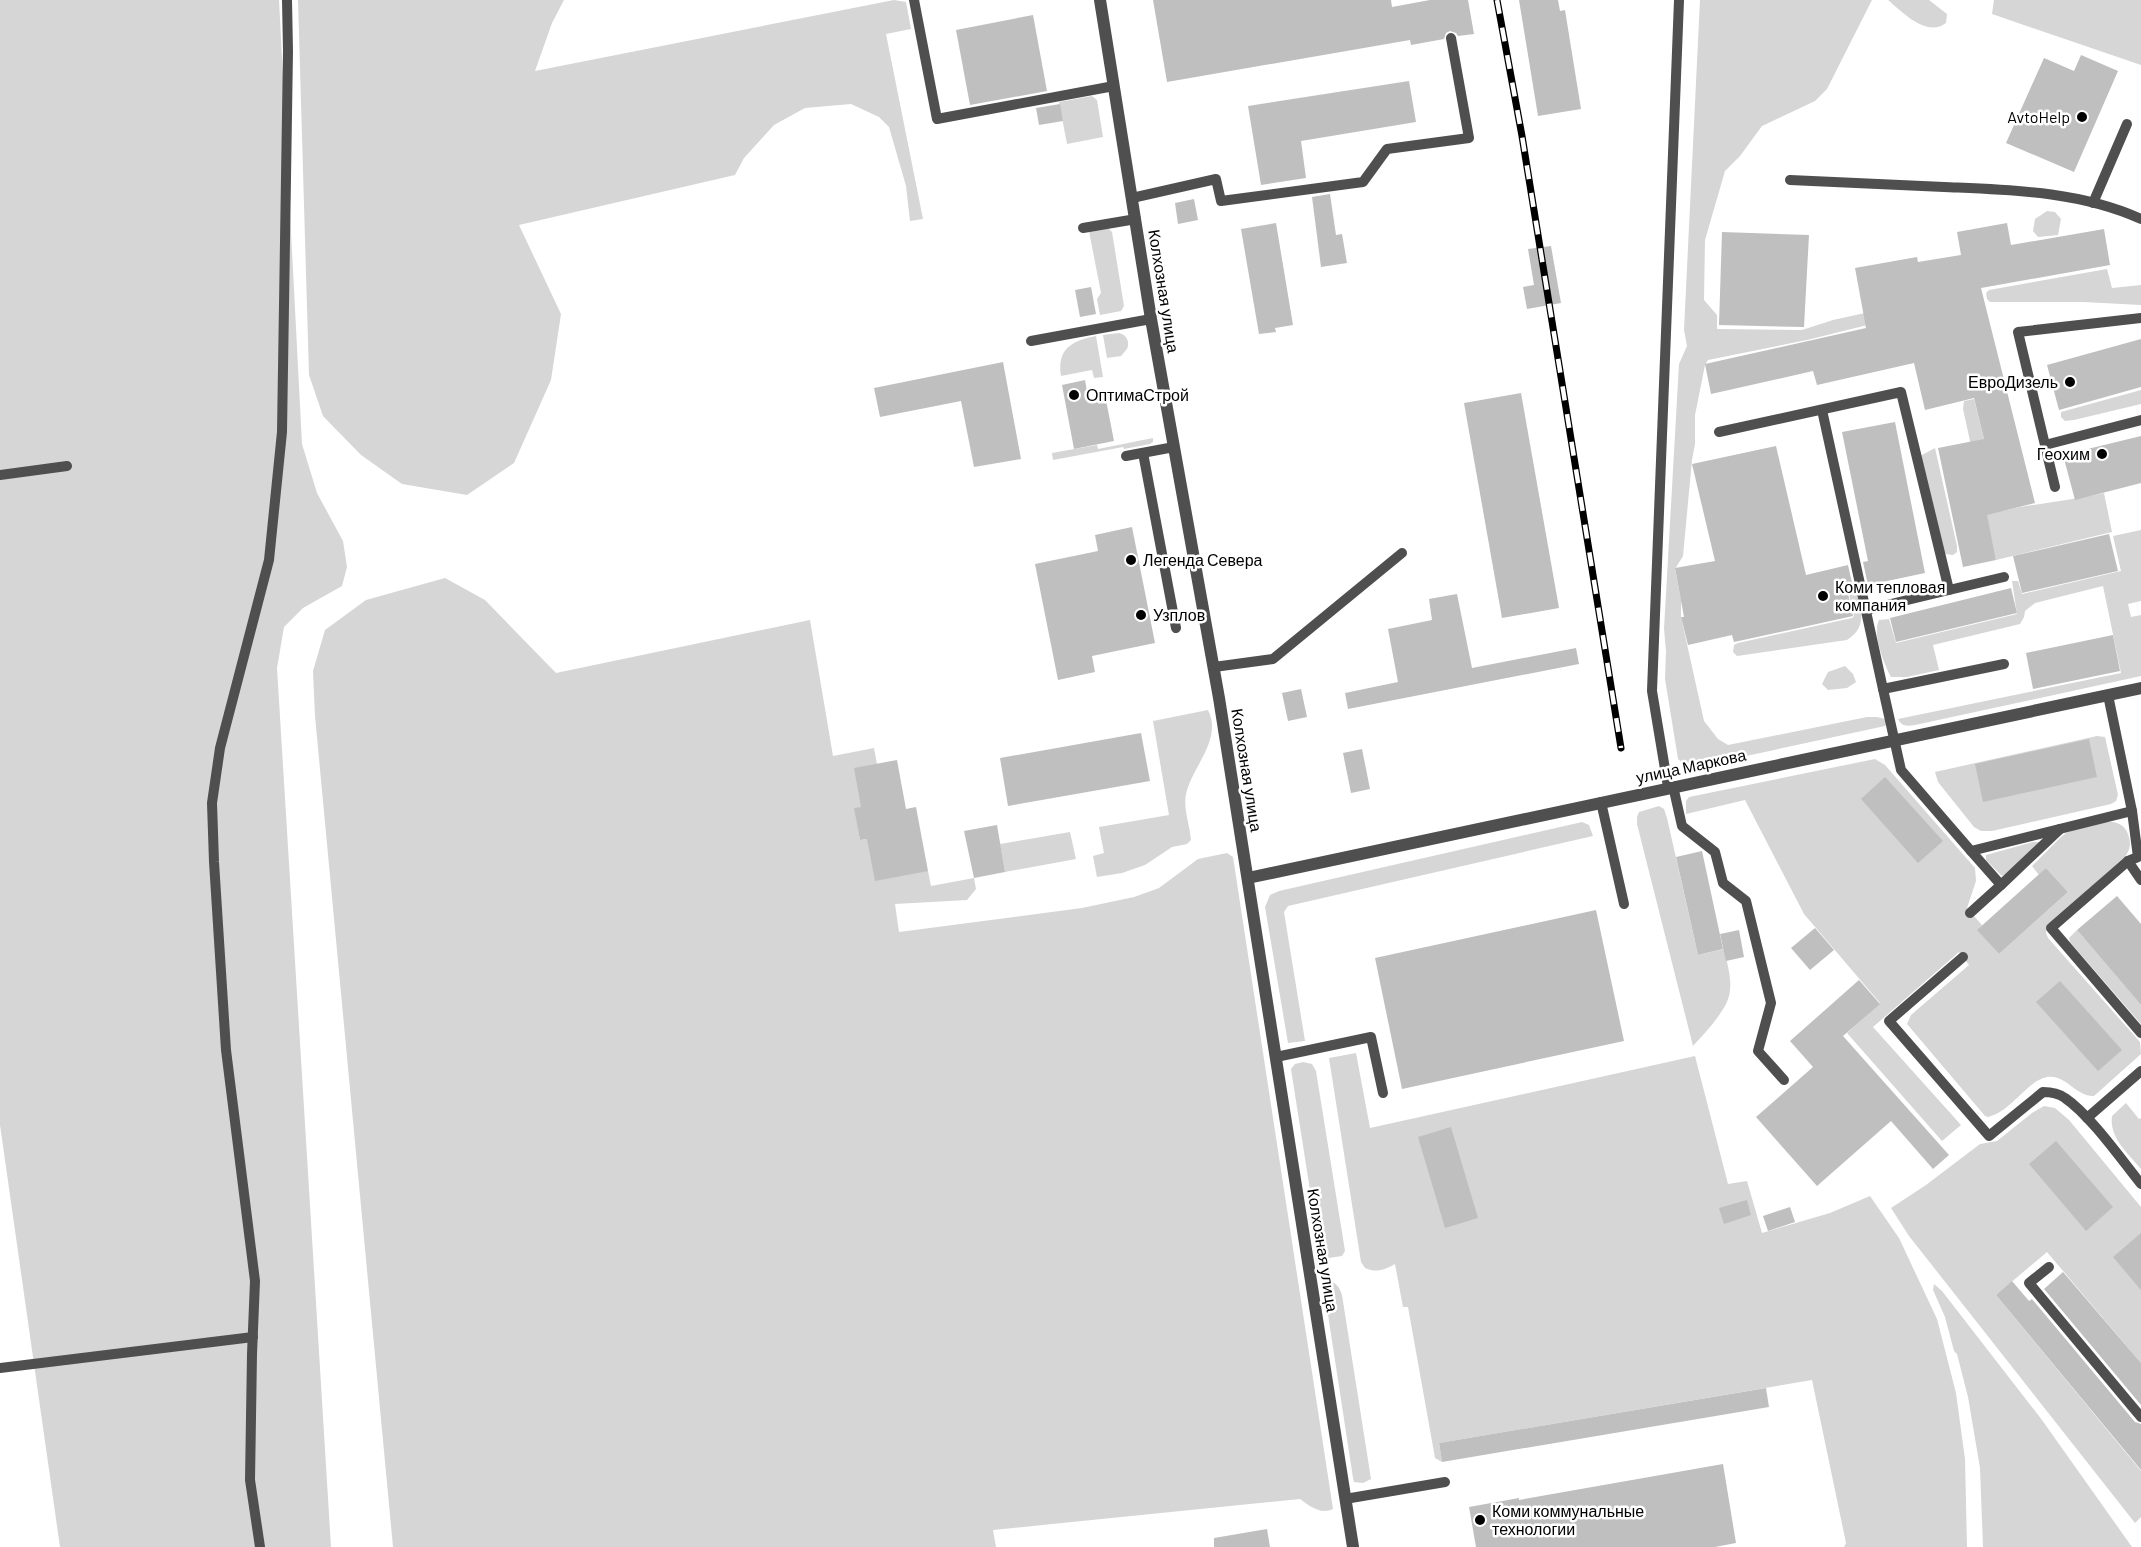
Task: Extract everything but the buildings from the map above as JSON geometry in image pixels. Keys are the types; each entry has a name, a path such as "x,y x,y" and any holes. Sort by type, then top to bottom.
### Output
{"street":[{"name":"Колхозная улица","path":"1100,0 1151,319 1214,667 1346,1498 1351,1547"},
{"name":"улица Маркова","path":"1248,878 2141,688"}],"lane":[{"path":"260,1547 250,1480 255,1281 226,1050 212,803 220,748 268,560 282,432 287,0"},
{"path":"914,0 936,119 1114,86"},
{"path":"1679,0 1652,691 1671,787 1682,826 1715,852 1723,883 1746,901 1771,1003 1758,1051 1784,1080"},
{"path":"1132,198 1216,179 1221,201 1363,182 1388,149 1469,138 1451,38"},
{"path":"2093,202 2127,124"},
{"path":"1790,180 2002,190 2070,197 2117,208 2141,219"},
{"path":"1083,228 1136,219"},
{"path":"2055,487 2018,333 2141,318"},
{"path":"1031,341 1151,319"},
{"path":"1719,432 1901,392 1949,590"},
{"path":"1822,410 1901,770 2001,885"},
{"path":"2044,445 2141,420"},
{"path":"1126,456 1174,447"},
{"path":"1143,453 1176,628"},
{"path":"0,475 67,466"},
{"path":"1214,667 1273,659 1402,553"},
{"path":"1866,610 2004,577"},
{"path":"1883,689 2004,664"},
{"path":"2108,695 2132,811 2136,858 2141,880"},
{"path":"1601,802 1624,904"},
{"path":"1971,851 2132,811"},
{"path":"1970,913 2061,829"},
{"path":"2136,858 2051,928 2141,1032"},
{"path":"1963,957 1889,1021 1989,1136 2043,1092 2053,1092 2064,1097 2087,1118 2141,1184"},
{"path":"1276,1056 1371,1037 1383,1093"},
{"path":"2087,1118 2141,1071"},
{"path":"2049,1267 2029,1283 2141,1417"},
{"path":"0,1368 252,1336"},
{"path":"1346,1498 1445,1482"}],"shaded area":[{"path":"0,0 279,0 302,444 317,493 343,541 347,567 342,586 303,608 284,627 277,668 331,1547 60,1547 0,1125"},
{"path":"298,0 564,0 552,23 535,71 894,0 906,2 911,29 886,34 923,219 910,221 906,186 889,127 879,117 851,104 805,108 774,125 744,158 735,175 519,225 561,314 551,380 514,463 467,495 402,484 361,455 323,416 309,375"},
{"path":"1700,0 1872,0 1827,89 1815,101 1762,126 1740,156 1725,171 1705,240 1704,300 1717,315 1717,329 1802,330 1865,313 1900,317 1807,340 1708,360 1705,365 1695,415 1695,444 1683,556 1675,569 1681,600 1681,617 1704,721 1718,739 1728,745 1867,717 1885,719 1887,723 1885,726 1696,765 1678,759 1665,679 1664,629 1679,364 1687,346 1684,330"},
{"path":"1888,0 1929,0 1947,14 1946,23 1939,27 1931,27 1915,22"},
{"path":"1994,0 2141,0 2141,65 1992,14"},
{"path":"1092,96 1097,100 1103,137 1067,144 1059,102"},
{"path":"2047,211 2055,212 2061,219 2058,235 2038,237 2033,231 2035,219"},
{"path":"1108,228 1112,232 1124,306 1121,311 1100,315 1097,299 1101,293 1089,231"},
{"path":"2107,269 2112,288 2141,285 2141,305 2083,302 1990,302 1987,299 1986,293 1989,290"},
{"path":"1119,333 1127,339 1127,349 1121,356 1107,358 1103,335"},
{"path":"1096,336 1103,377 1094,378 1092,370 1061,376 1061,359 1068,348 1079,341"},
{"path":"2141,390 2141,404 2074,420 2065,421 2061,417 2061,412"},
{"path":"1974,399 2002,511 2104,493 2112,532 1996,560 1963,409 1964,401"},
{"path":"1153,438 1150,444 1053,460 1052,453 1097,445 1098,449"},
{"path":"1935,448 1957,546 1957,552 1953,555 1945,554 1920,456"},
{"path":"2141,530 2141,601 2128,604 2131,617 2141,615 2141,676 1915,725 1905,725 1900,722 1898,719 2121,673 2103,586 2035,603 2025,611 2020,624 1933,645 1939,670 1907,677 1891,677 1880,648 1877,626 1879,620 1889,619 1896,643 2017,614 2012,581 2018,581 2022,594 2121,571 2113,536"},
{"path":"445,578 485,600 556,673 810,620 833,756 874,748 877,764 861,807 855,809 860,840 867,839 928,871 931,886 974,878 976,889 967,900 895,904 899,932 1082,908 1134,897 1159,888 1198,859 1227,853 1233,857 1333,1509 1319,1510 1300,1499 993,1530 996,1547 393,1547 315,716 313,671 325,630 366,600"},
{"path":"1852,587 1858,592 1861,619 1858,630 1847,640 1737,656 1733,652 1734,645 1738,643 1852,618 1854,616 1848,590"},
{"path":"1845,666 1853,674 1856,682 1847,688 1828,690 1822,684 1828,672"},
{"path":"1208,710 1212,721 1212,732 1205,753 1189,784 1185,799 1191,840 1187,844 1172,847 1145,865 1122,873 1097,877 1093,856 1104,853 1099,827 1169,815 1153,721"},
{"path":"2097,736 2105,737 2118,795 2116,801 1992,831 1981,831 1974,827 1938,782 1935,772"},
{"path":"1875,759 1885,765 1975,868 1976,881 1967,908 1982,925 1978,930 1999,954 2068,892 2046,868 2039,875 2032,866 2061,837 2066,833 2091,825 2109,822 2117,823 2128,834 2130,843 2125,857 2047,926 2046,933 2140,1042 2141,1054 2094,1096 2082,1093 2060,1079 2047,1077 2033,1084 2004,1109 1988,1117 1985,1116 1907,1024 1911,1015 1969,965 1959,952 1873,1027 1961,1125 1942,1141 1847,1033 1880,1003 1804,914 1745,800 1686,814 1686,801 1689,797"},
{"path":"1659,806 1664,809 1667,818 1698,955 1724,949 1729,972 1730,990 1727,1002 1714,1022 1693,1046 1637,824 1639,812"},
{"path":"1582,822 1589,825 1593,836 1288,906 1284,912 1305,1041 1288,1043 1265,907 1270,895 1279,891"},
{"path":"1070,832 1076,859 1005,872 1000,844"},
{"path":"2039,842 2039,846 2002,876 1986,860 1986,855"},
{"path":"2077,930 2141,1005 2141,1024 2070,942 2069,938"},
{"path":"1356,1053 1370,1128 1695,1056 1728,1184 1747,1181 1762,1233 1830,1213 1870,1196 1899,1238 1937,1319 1956,1393 1965,1459 1967,1547 1844,1547 1846,1543 1812,1380 1439,1443 1442,1462 1435,1458 1408,1307 1403,1307 1395,1264 1377,1271 1365,1268 1361,1262 1329,1058"},
{"path":"1303,1062 1312,1064 1316,1071 1345,1251 1342,1256 1323,1259 1320,1254 1291,1069 1295,1064"},
{"path":"2126,1103 2139,1119 2141,1118 2141,1169 2120,1145 2113,1131 2112,1116"},
{"path":"2044,1106 2055,1108 2069,1120 2141,1207 2141,1363 2047,1252 1996,1295 2141,1471 2141,1517 2135,1523 1909,1236 1891,1208 1980,1144 1997,1141"},
{"path":"1328,1280 1334,1282 1342,1295 1371,1479 1363,1483 1354,1482 1353,1478 1323,1282"},
{"path":"1934,1284 1942,1291 2042,1420 2132,1547 1983,1547 1980,1468 1968,1397 1945,1317 1933,1290"}],"railway":[{"path":"1497,0 1522,136 1621,748"}],"place":[{"name":"AvtoHelp","path":"2082,117"},
{"name":"ЕвроДизель","path":"2070,382"},
{"name":"ОптимаСтрой","path":"1074,395"},
{"name":"Геохим","path":"2102,454"},
{"name":"Легенда Севера","path":"1131,560"},
{"name":"Коми тепловая компания","path":"1823,596"},
{"name":"Узплов","path":"1141,615"},
{"name":"Коми коммунальные технологии","path":"1480,1520"}]}
